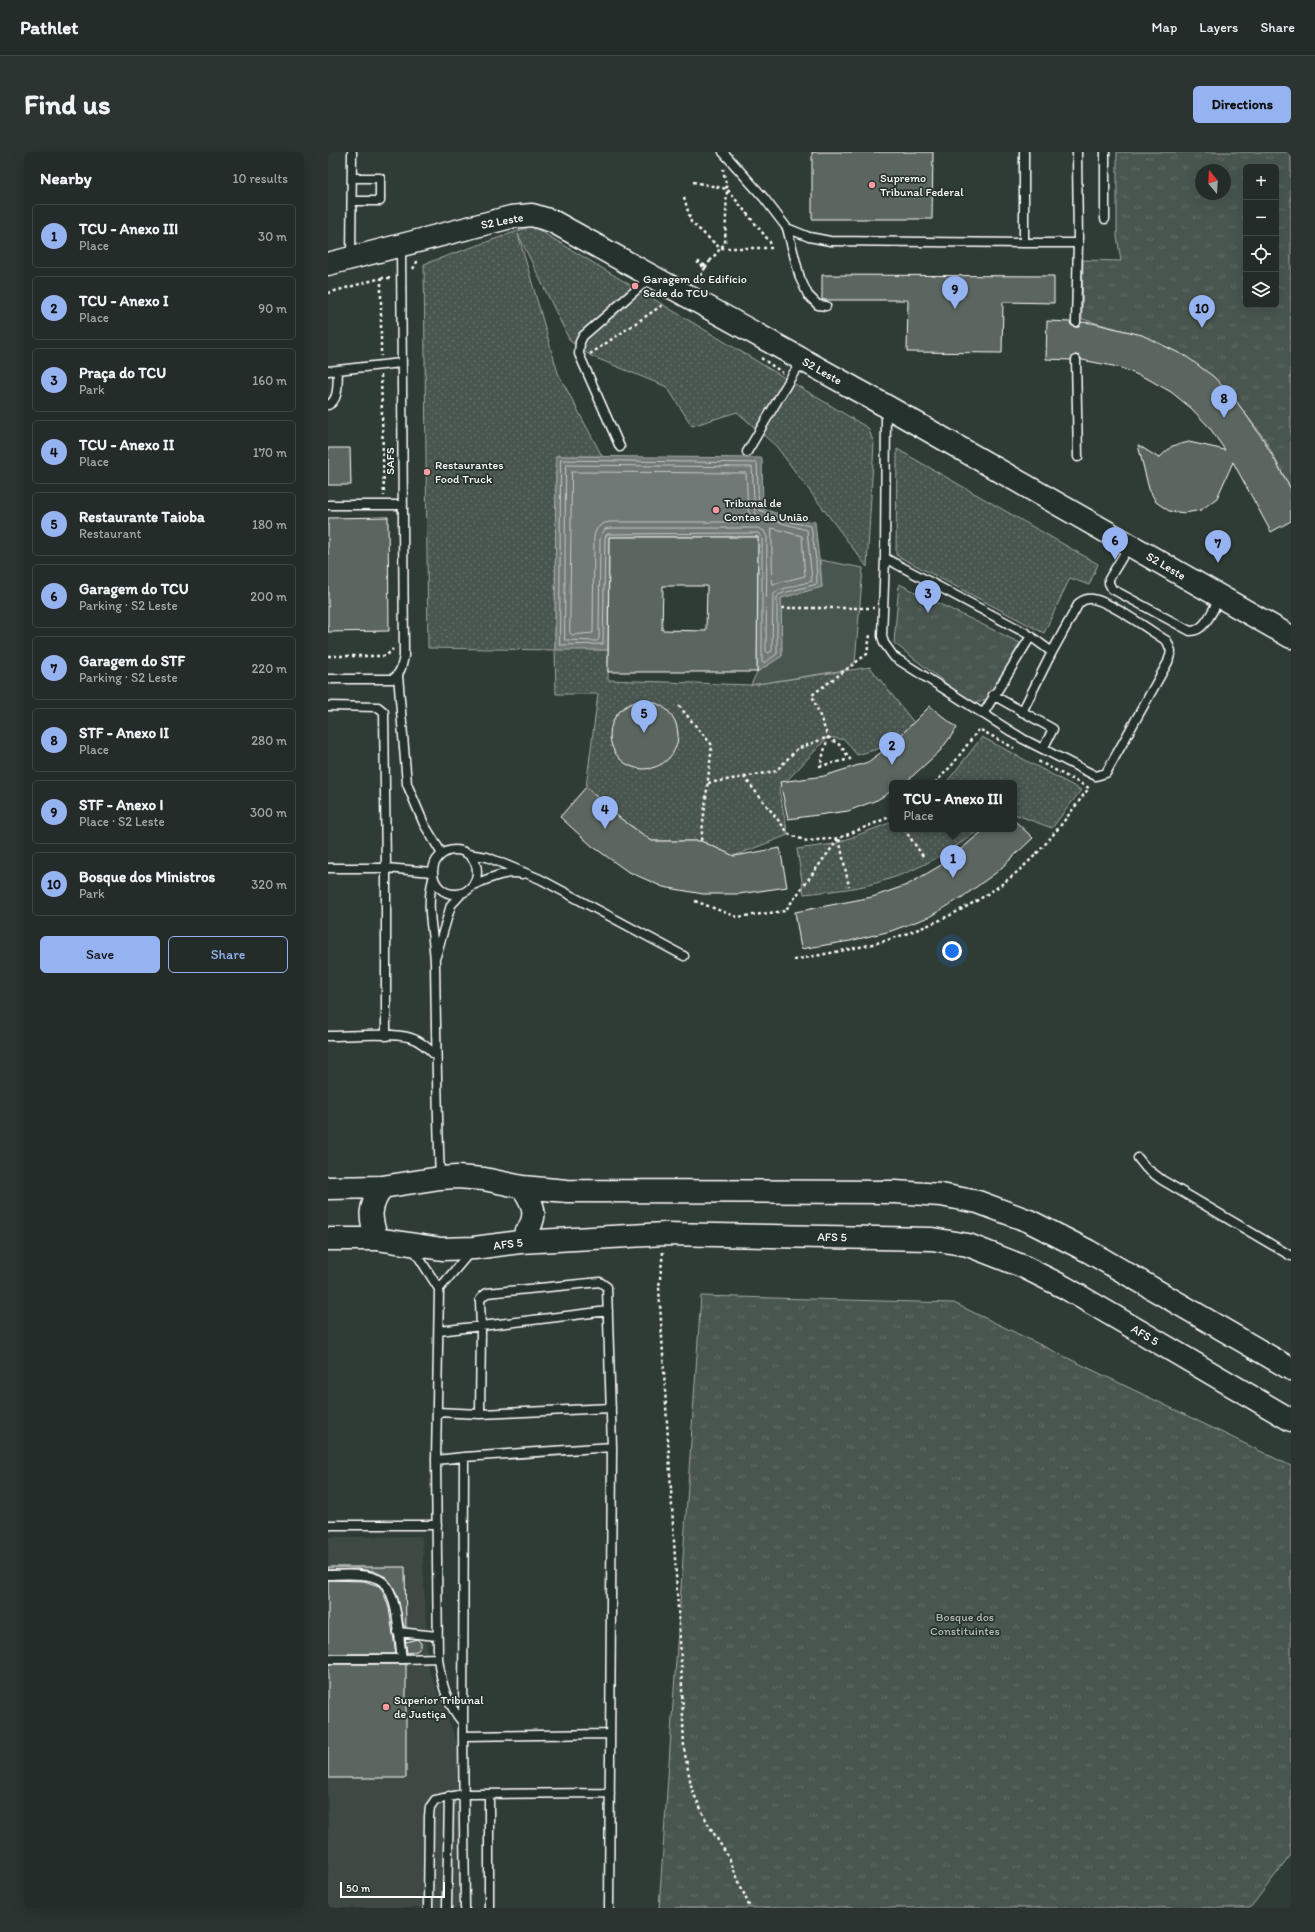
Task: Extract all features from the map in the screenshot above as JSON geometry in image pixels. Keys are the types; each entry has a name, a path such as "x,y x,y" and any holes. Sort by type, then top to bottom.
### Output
{"main road":[{"name":"S2 Leste","path":"328,264 351,258 410,252 511,217 532,215 552,221 678,292 798,367 886,406 1291,637"},
{"path":"328,1188 382,1187 440,1178 484,1179 522,1187 575,1191 895,1192 941,1195 978,1202 1029,1221 1088,1251 1291,1369"},
{"path":"377,1239 370,1213 373,1200 382,1187"},
{"path":"520,1242 529,1231 535,1216 531,1200 522,1187"},
{"name":"AFS 5","path":"328,1239 377,1239 442,1249 474,1248 520,1242 665,1234 932,1239 968,1245 1022,1266 1064,1288 1291,1420"}],"lane":[{"path":"351,258 352,152"},
{"path":"723,152 764,198 787,228 800,278 808,295 818,305 826,306"},
{"path":"1024,152 1024,243"},
{"path":"1076,322 1078,243 1077,152"},
{"path":"1105,152 1105,220"},
{"path":"352,178 380,178 380,201 352,201"},
{"path":"787,228 809,237 830,241 1078,243"},
{"name":"SAFS","path":"398,675 404,656 401,363 410,252"},
{"path":"620,448 579,354 580,342 583,336 652,277"},
{"path":"1076,360 1078,457"},
{"path":"328,371 401,363"},
{"path":"747,452 798,367"},
{"path":"328,405 332,403 336,396 338,370"},
{"path":"886,406 885,558 882,630 884,643 894,657 983,714 1043,749 1096,776 1106,773 1168,662 1171,651 1170,646 1161,638 1104,603 1092,598 1084,600 1078,603 1022,712"},
{"path":"328,505 402,505"},
{"path":"1129,545 1109,579 1112,589 1190,631 1195,631 1202,628 1220,597"},
{"path":"885,558 1031,636 1052,652"},
{"path":"983,714 993,695 1031,636"},
{"path":"328,679 393,679 398,675"},
{"path":"398,675 408,784 424,824 442,854"},
{"path":"993,695 1053,729 1043,749"},
{"path":"328,706 378,707 384,712 386,1036"},
{"path":"440,1178 435,961 429,909 429,894 436,858 455,849 468,854 487,857 540,879 684,956"},
{"path":"468,854 476,865 476,879 473,885"},
{"path":"328,868 386,868 433,875"},
{"path":"435,961 451,905 462,893 473,885 493,877 516,873 540,879"},
{"path":"433,875 442,890 455,894 462,893"},
{"path":"328,1036 386,1036 411,1038 423,1044 436,1056"},
{"path":"1138,1158 1146,1168 1162,1180 1291,1256"},
{"path":"411,1245 439,1289 436,1460 438,1658 441,1681 447,1699 454,1712 463,1723"},
{"path":"439,1289 474,1248"},
{"path":"480,1414 482,1328 480,1300 482,1296 487,1293 600,1282 607,1287 612,1447 609,1908"},
{"path":"439,1331 482,1328 608,1311"},
{"path":"437,1412 480,1414 611,1408"},
{"path":"436,1460 612,1447"},
{"path":"464,1457 463,1736 465,1908"},
{"path":"328,1525 437,1525"},
{"path":"328,1575 366,1575 383,1582 393,1597 402,1659"},
{"path":"398,1632 437,1636"},
{"path":"328,1659 438,1658"},
{"path":"463,1736 610,1734"},
{"path":"428,1908 430,1807 435,1800 464,1794 610,1794"},
{"path":"489,1794 489,1908"},
{"path":"447,1908 449,1796"}],"path":[{"path":"706,267 725,243 727,189 722,164"},
{"path":"684,197 691,222 720,248 771,248 770,242 727,189 693,182"},
{"path":"410,252 411,273"},
{"path":"381,278 381,358"},
{"path":"328,294 381,278 394,278"},
{"path":"582,360 662,305 678,292"},
{"path":"759,356 785,375 798,367"},
{"path":"381,374 384,496"},
{"path":"782,608 875,608 874,612"},
{"path":"828,737 820,766 850,759 841,746 828,737 812,695 867,654 871,632"},
{"path":"328,656 386,656 394,648"},
{"path":"678,706 712,745 701,841"},
{"path":"938,780 953,764 979,729 1020,751"},
{"path":"708,783 776,771 797,749 828,737"},
{"path":"794,960 882,941 911,932 964,909 1003,883 1025,865 1054,833 1089,788 1034,758"},
{"path":"744,777 790,835 807,841 839,838 889,817"},
{"path":"906,832 923,856"},
{"path":"839,838 849,888"},
{"path":"695,901 737,917 785,911 839,838"},
{"path":"665,1234 659,1287 681,1659 684,1749 692,1790 708,1824 729,1858 750,1908"}],"shaded area":[{"name":"Superior Tribunal de Justiça","path":"422,1536 428,1667 459,1747 459,1908 328,1908 328,1537"}],"green space":[{"path":"1117,152 1291,152 1291,489 1264,438 1237,403 1214,378 1143,336 1082,319 1083,260 1121,261 1117,236"},
{"path":"532,226 868,428 874,443 867,567 776,446 737,412 692,426 667,387 591,356 570,341 518,234 558,373 602,456 556,456 555,649 608,650 608,680 751,685 870,667 915,724 891,745 857,755 845,740 828,737 779,789 788,835 734,856 701,841 652,841 620,818 586,787 598,694 556,694 555,650 428,648 424,264"},
{"path":"897,449 1098,564 1089,585 1070,578 1044,633 896,555"},
{"path":"820,560 863,568 855,662 845,670 751,685 757,672 782,656 781,598 822,587"},
{"path":"899,584 1020,643 989,698 980,702 970,702 894,643"},
{"path":"982,737 1081,790 1052,828 1017,815 1017,780 948,780"},
{"path":"889,823 889,832 976,832 935,859 898,876 856,888 804,894 797,849 834,844"},
{"name":"Bosque dos Constituintes","path":"701,1296 954,1303 1291,1466 1291,1855 1250,1908 659,1908"}],"water":[{"path":"556,456 762,458 763,509 795,519 815,522 822,587 781,598 782,656 757,672 758,537 609,537 608,650 555,650"}],"building":[{"name":"Supremo Tribunal Federal","path":"812,152 933,152 932,219 812,219"},
{"path":"822,275 1054,276 1054,303 1003,302 1002,353 907,352 908,300 822,300"},
{"path":"1047,321 1070,322 1071,325 1075,327 1079,327 1081,322 1092,323 1142,335 1187,357 1214,377 1237,402 1263,439 1291,489 1291,521 1271,532 1233,462 1217,498 1201,510 1185,513 1169,511 1156,502 1149,489 1138,445 1159,458 1172,446 1189,442 1225,450 1209,427 1191,408 1171,392 1148,379 1118,367 1082,360 1076,355 1073,356 1071,360 1046,359"},
{"path":"328,448 350,448 351,485 328,485"},
{"path":"388,517 389,631 328,632 328,518"},
{"path":"609,537 758,537 757,672 608,672","holes":["663,586 707,586 706,631 662,630"]},
{"path":"637,701 651,701 663,707 672,716 678,728 676,748 668,759 657,767 651,769 637,769 631,767 620,759 612,748 610,742 610,728 612,722 620,711 631,703"},
{"path":"930,706 957,728 940,751 908,780 889,780 889,793 877,800 848,811 788,819 780,782 824,776 868,762 891,745"},
{"path":"586,787 620,818 652,841 701,841 734,856 780,848 787,887 739,894 703,894 663,887 627,871 592,846 560,817"},
{"path":"1017,823 1033,838 997,872 961,898 929,917 891,931 850,941 801,949 795,912 872,897 907,885 943,864 981,832 1017,832"},
{"path":"328,1567 405,1567 406,1627 404,1627 397,1594 386,1577 373,1571 357,1569 328,1570"},
{"path":"328,1580 364,1581 379,1586 383,1591 389,1608 396,1654 328,1654"},
{"path":"405,1638 406,1642 417,1639 421,1643 421,1647 417,1651 407,1653"},
{"path":"328,1664 406,1664 406,1778 328,1778"}],"place":[{"name":"Supremo Tribunal Federal","path":"872,185"},
{"name":"Garagem do Edifício Sede do TCU","path":"635,286"},
{"name":"STF - Anexo I","path":"955,309"},
{"name":"Bosque dos Ministros","path":"1202,328"},
{"name":"STF - Anexo II","path":"1224,418"},
{"name":"Restaurantes Food Truck","path":"427,472"},
{"name":"Tribunal de Contas da União","path":"716,510"},
{"name":"Garagem do TCU","path":"1115,560"},
{"name":"Garagem do STF","path":"1218,563"},
{"name":"Praça do TCU","path":"928,613"},
{"name":"Restaurante Taioba","path":"644,733"},
{"name":"TCU - Anexo I","path":"892,765"},
{"name":"TCU - Anexo II","path":"605,829"},
{"name":"TCU - Anexo III","path":"953,878"},
{"name":"Superior Tribunal de Justiça","path":"386,1707"}]}
